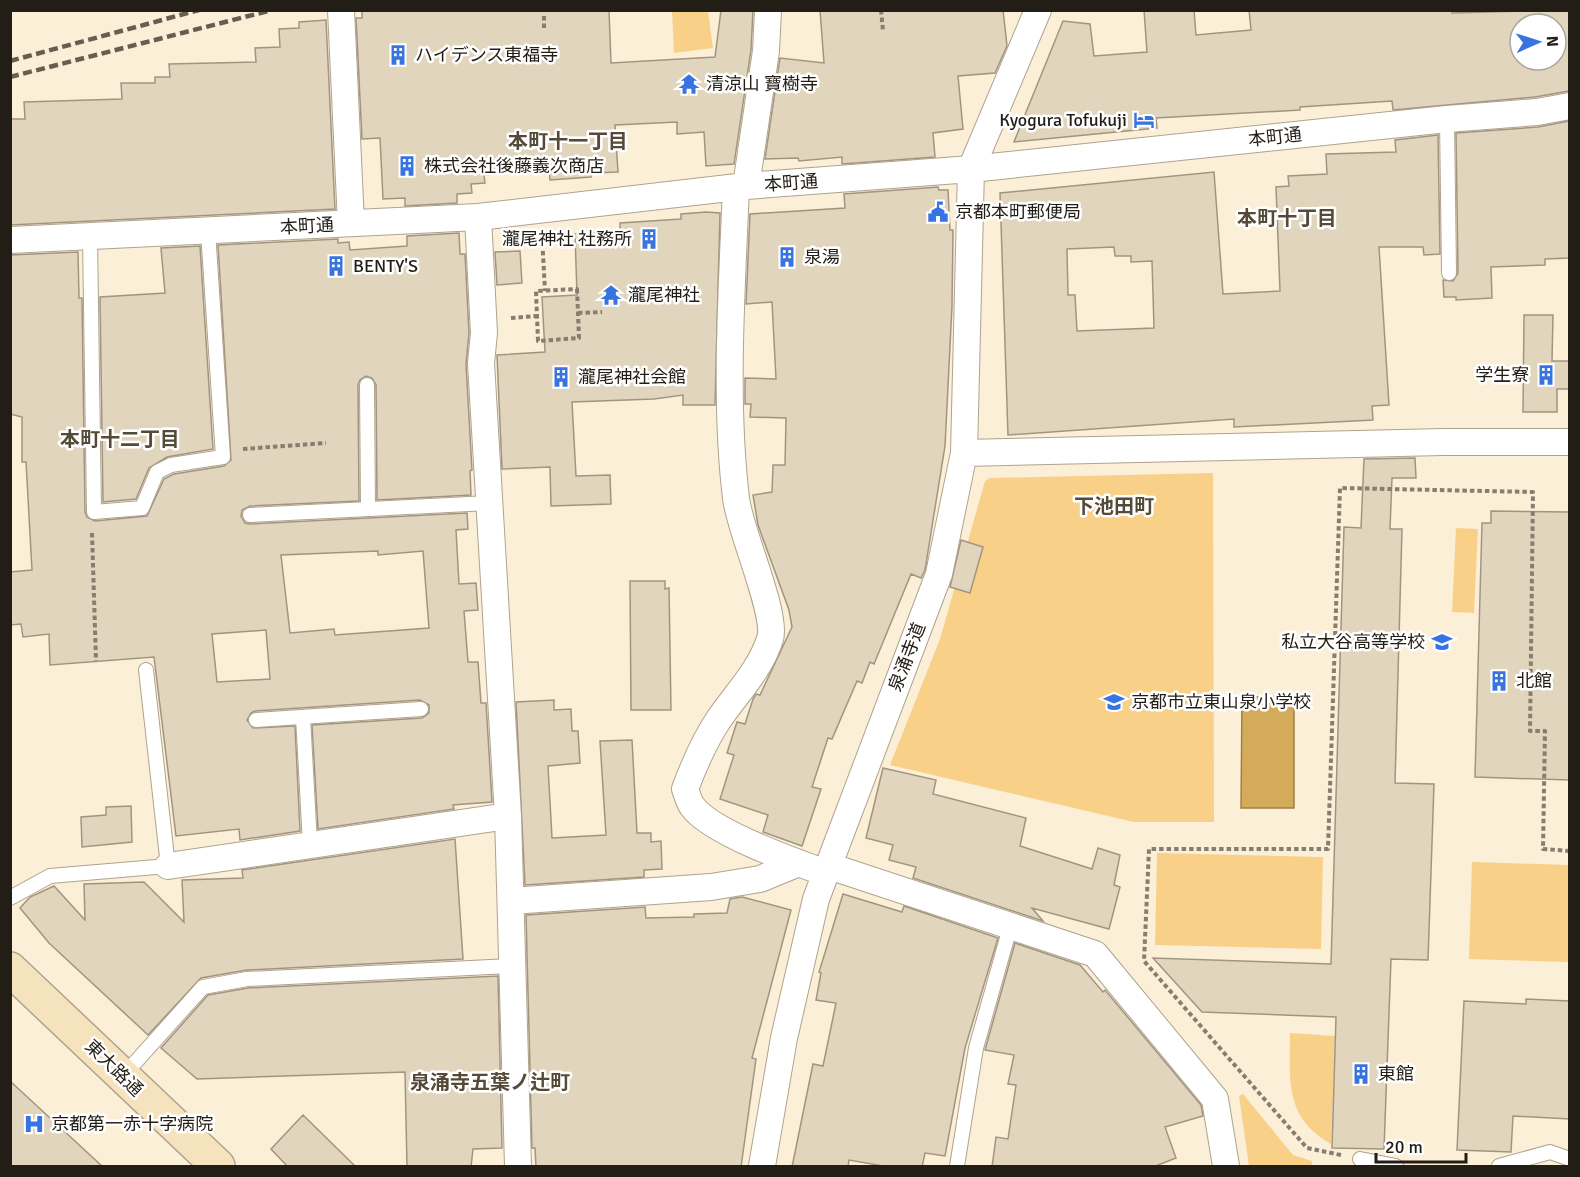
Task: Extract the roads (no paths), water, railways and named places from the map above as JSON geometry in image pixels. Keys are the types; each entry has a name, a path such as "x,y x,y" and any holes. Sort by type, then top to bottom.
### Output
{"main road":[{"name":"東大路通","path":"10,969 218,1167"}],"street":[{"path":"341,10 351,223"},
{"path":"768,10 765,51 741,187 731,419 736,500 767,603 771,637 749,680 719,720 698,756 685,789 692,807 715,824 799,863 827,869 1011,924 1088,950 1100,959 1215,1099 1226,1167"},
{"path":"971,169 1038,10"},
{"name":"本町通","path":"10,240 478,217 741,187 971,169 1447,119 1538,112 1569,106"},
{"name":"泉涌寺道","path":"762,1167 784,1038 816,899 939,573 963,453 971,169"},
{"path":"478,217 489,503 511,901 518,1167"},
{"path":"963,453 1443,442 1569,442"},
{"path":"168,866 507,816"},
{"path":"511,901 711,887 760,879 799,863"}],"lane":[{"path":"1447,119 1449,273"},
{"path":"90,237 94,512 142,508 157,472 171,465 223,457 208,231"},
{"path":"367,385 368,509"},
{"path":"250,515 489,503"},
{"path":"10,897 50,876 168,866 146,670"},
{"path":"255,720 421,709"},
{"path":"303,717 310,844"},
{"path":"957,1167 976,1048 1011,924"},
{"path":"123,1076 203,987 247,979 512,966"},
{"path":"1500,1167 1550,1152 1569,1159"},
{"path":"1360,1159 1396,1167"}],"railway":[{"path":"10,61 199,10"},
{"path":"10,77 272,10"}],"place":[{"name":"ハイデンス東福寺","path":"398,55"},
{"name":"清涼山 寶樹寺","path":"689,84"},
{"name":"Kyogura Tofukuji","path":"1144,120"},
{"name":"株式会社後藤義次商店","path":"407,166"},
{"name":"京都本町郵便局","path":"938,212"},
{"name":"瀧尾神社 社務所","path":"649,239"},
{"name":"泉湯","path":"787,257"},
{"name":"BENTY'S","path":"336,266"},
{"name":"瀧尾神社","path":"611,295"},
{"name":"学生寮","path":"1546,375"},
{"name":"瀧尾神社会館","path":"561,377"},
{"name":"私立大谷高等学校","path":"1442,642"},
{"name":"北館","path":"1499,681"},
{"name":"京都市立東山泉小学校","path":"1114,702"},
{"name":"東館","path":"1361,1074"},
{"name":"京都第一赤十字病院","path":"34,1124"}],"district":[{"name":"本町十一丁目","path":"568,141"},
{"name":"本町十丁目","path":"1287,218"},
{"name":"本町十二丁目","path":"120,439"},
{"name":"下池田町","path":"1114,506"},
{"name":"泉涌寺五葉ノ辻町","path":"490,1082"}]}
